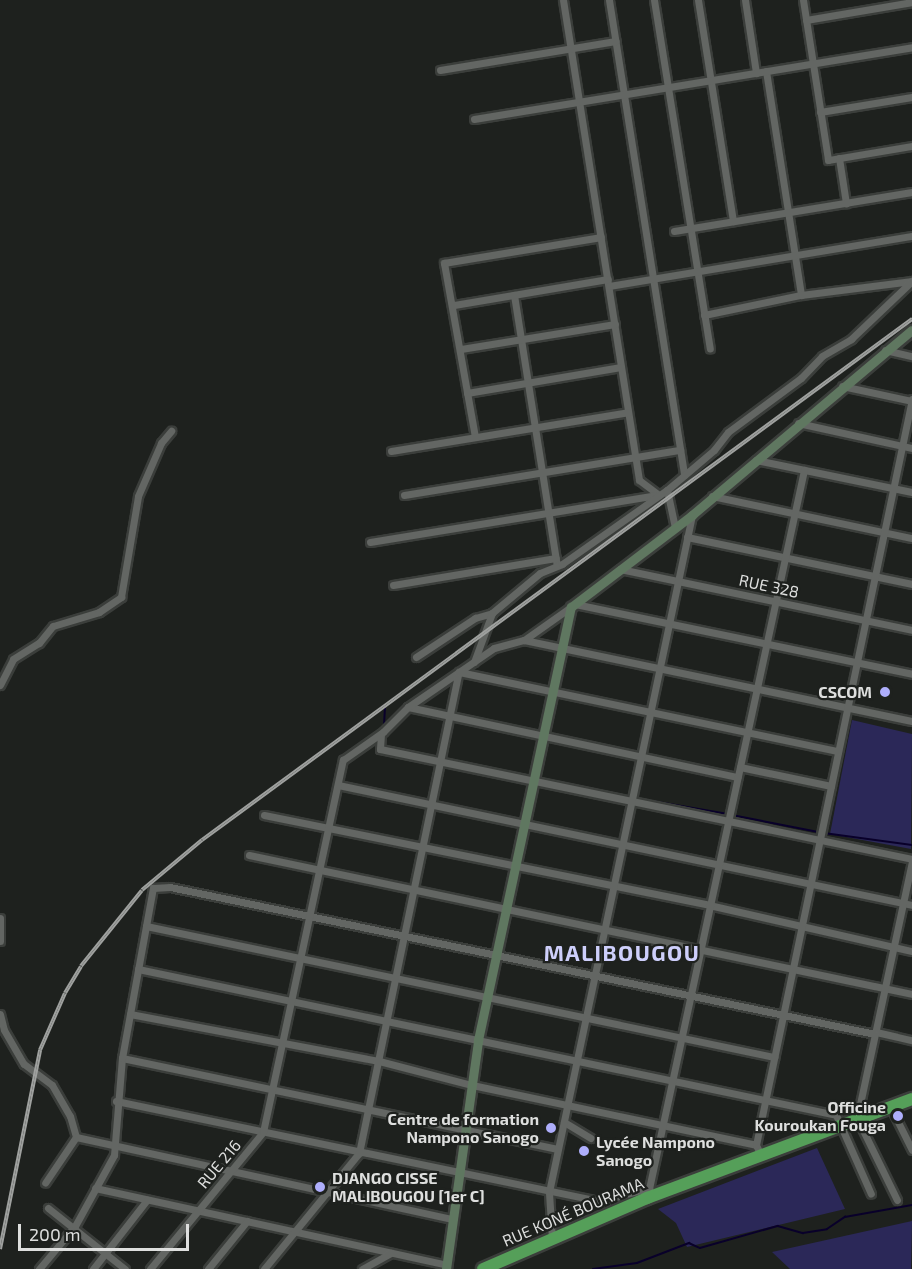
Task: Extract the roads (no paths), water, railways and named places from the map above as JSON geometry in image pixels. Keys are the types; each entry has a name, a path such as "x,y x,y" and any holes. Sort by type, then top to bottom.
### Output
{"highway":[{"name":"RUE KONÉ BOURAMA","path":"483,1269 500,1265 648,1193 759,1150 912,1099"}],"street":[{"path":"564,0 639,480 659,495"},
{"path":"609,0 684,475"},
{"path":"654,0 710,349"},
{"path":"698,0 733,221"},
{"path":"745,0 756,73"},
{"path":"802,0 828,160 912,146"},
{"path":"806,20 912,2"},
{"path":"440,70 616,41"},
{"path":"474,119 912,47"},
{"path":"765,71 801,295"},
{"path":"820,112 912,97"},
{"path":"839,158 846,203"},
{"path":"674,231 912,192"},
{"path":"454,305 514,295 653,279 912,236"},
{"path":"475,437 454,305 444,263 601,237"},
{"path":"704,315 801,295 912,281"},
{"path":"416,657 476,618 492,613 540,573 667,490 728,432 868,325 912,281"},
{"path":"514,295 556,562"},
{"path":"461,349 615,324"},
{"path":"263,1132 343,760 381,734 408,707 494,648 524,640 573,605 692,515 754,459 912,330"},
{"path":"885,350 912,356"},
{"path":"467,393 621,367"},
{"path":"129,1014 281,1046 379,1062 472,1086 663,1125 759,1150 765,1100 912,400 842,386"},
{"path":"391,451 628,412"},
{"path":"798,423 912,448"},
{"path":"0,685 13,659 39,643 53,626 99,612 121,597 138,496 161,443 171,431"},
{"path":"404,495 680,450"},
{"path":"754,459 912,492"},
{"path":"116,1101 359,1154 600,1201 648,1193 804,470"},
{"path":"667,490 675,527"},
{"path":"370,542 659,495"},
{"path":"711,496 912,538"},
{"path":"552,1239 549,1192 692,515"},
{"path":"687,537 912,584"},
{"path":"393,585 556,562"},
{"name":"RUE 328","path":"620,569 912,630"},
{"path":"573,605 912,674"},
{"path":"95,1188 391,1252 445,1267 478,1040 573,605"},
{"path":"474,662 492,613"},
{"path":"524,640 912,721"},
{"path":"459,672 838,751"},
{"path":"264,1269 359,1154 379,1062 384,1020 459,672"},
{"path":"408,707 738,777"},
{"path":"381,734 380,749 728,820 912,861 857,1118 897,1200"},
{"path":"740,767 831,786"},
{"path":"338,785 622,844 718,861 811,884 912,905"},
{"path":"264,815 515,868 709,905 801,928 912,951"},
{"path":"249,855 912,994"},
{"path":"39,1269 75,1226 114,1155 116,1101 122,1058 153,888 170,887 912,1040"},
{"path":"0,918 0,941"},
{"path":"146,926 774,1057"},
{"path":"138,969 836,1115 872,1194"},
{"path":"0,1014 4,1030 24,1064 52,1085 70,1116 76,1137 45,1183"},
{"path":"122,1058 558,1149"},
{"path":"891,1106 912,1150"},
{"path":"564,1122 591,1138"},
{"name":"RUE 216","path":"150,1269 263,1132"},
{"path":"76,1137 451,1219"},
{"path":"93,1269 147,1200"},
{"path":"48,1208 75,1226 124,1269"},
{"path":"208,1269 247,1221"},
{"path":"362,1269 391,1252"}],"waterway":[{"path":"384,726 385,709"},
{"path":"597,790 630,797"},
{"path":"635,798 728,814"},
{"path":"732,815 819,832"},
{"path":"824,833 912,845"},
{"path":"593,1269 637,1263 689,1243 700,1248 778,1226 803,1233 827,1229 845,1217 912,1205"}],"railway":[{"path":"0,1249 40,1050 65,993 81,966 142,890 202,840 912,319"}],"place":[{"name":"CSCOM","path":"885,692"},
{"name":"Officine Kouroukan Fouga","path":"898,1116"},
{"name":"Centre de formation Nampono Sanogo","path":"551,1128"},
{"name":"Lycée Nampono Sanogo","path":"584,1151"},
{"name":"DJANGO CISSE MALIBOUGOU [1er C]","path":"320,1187"}],"district":[{"name":"MALIBOUGOU","path":"622,953"}]}
